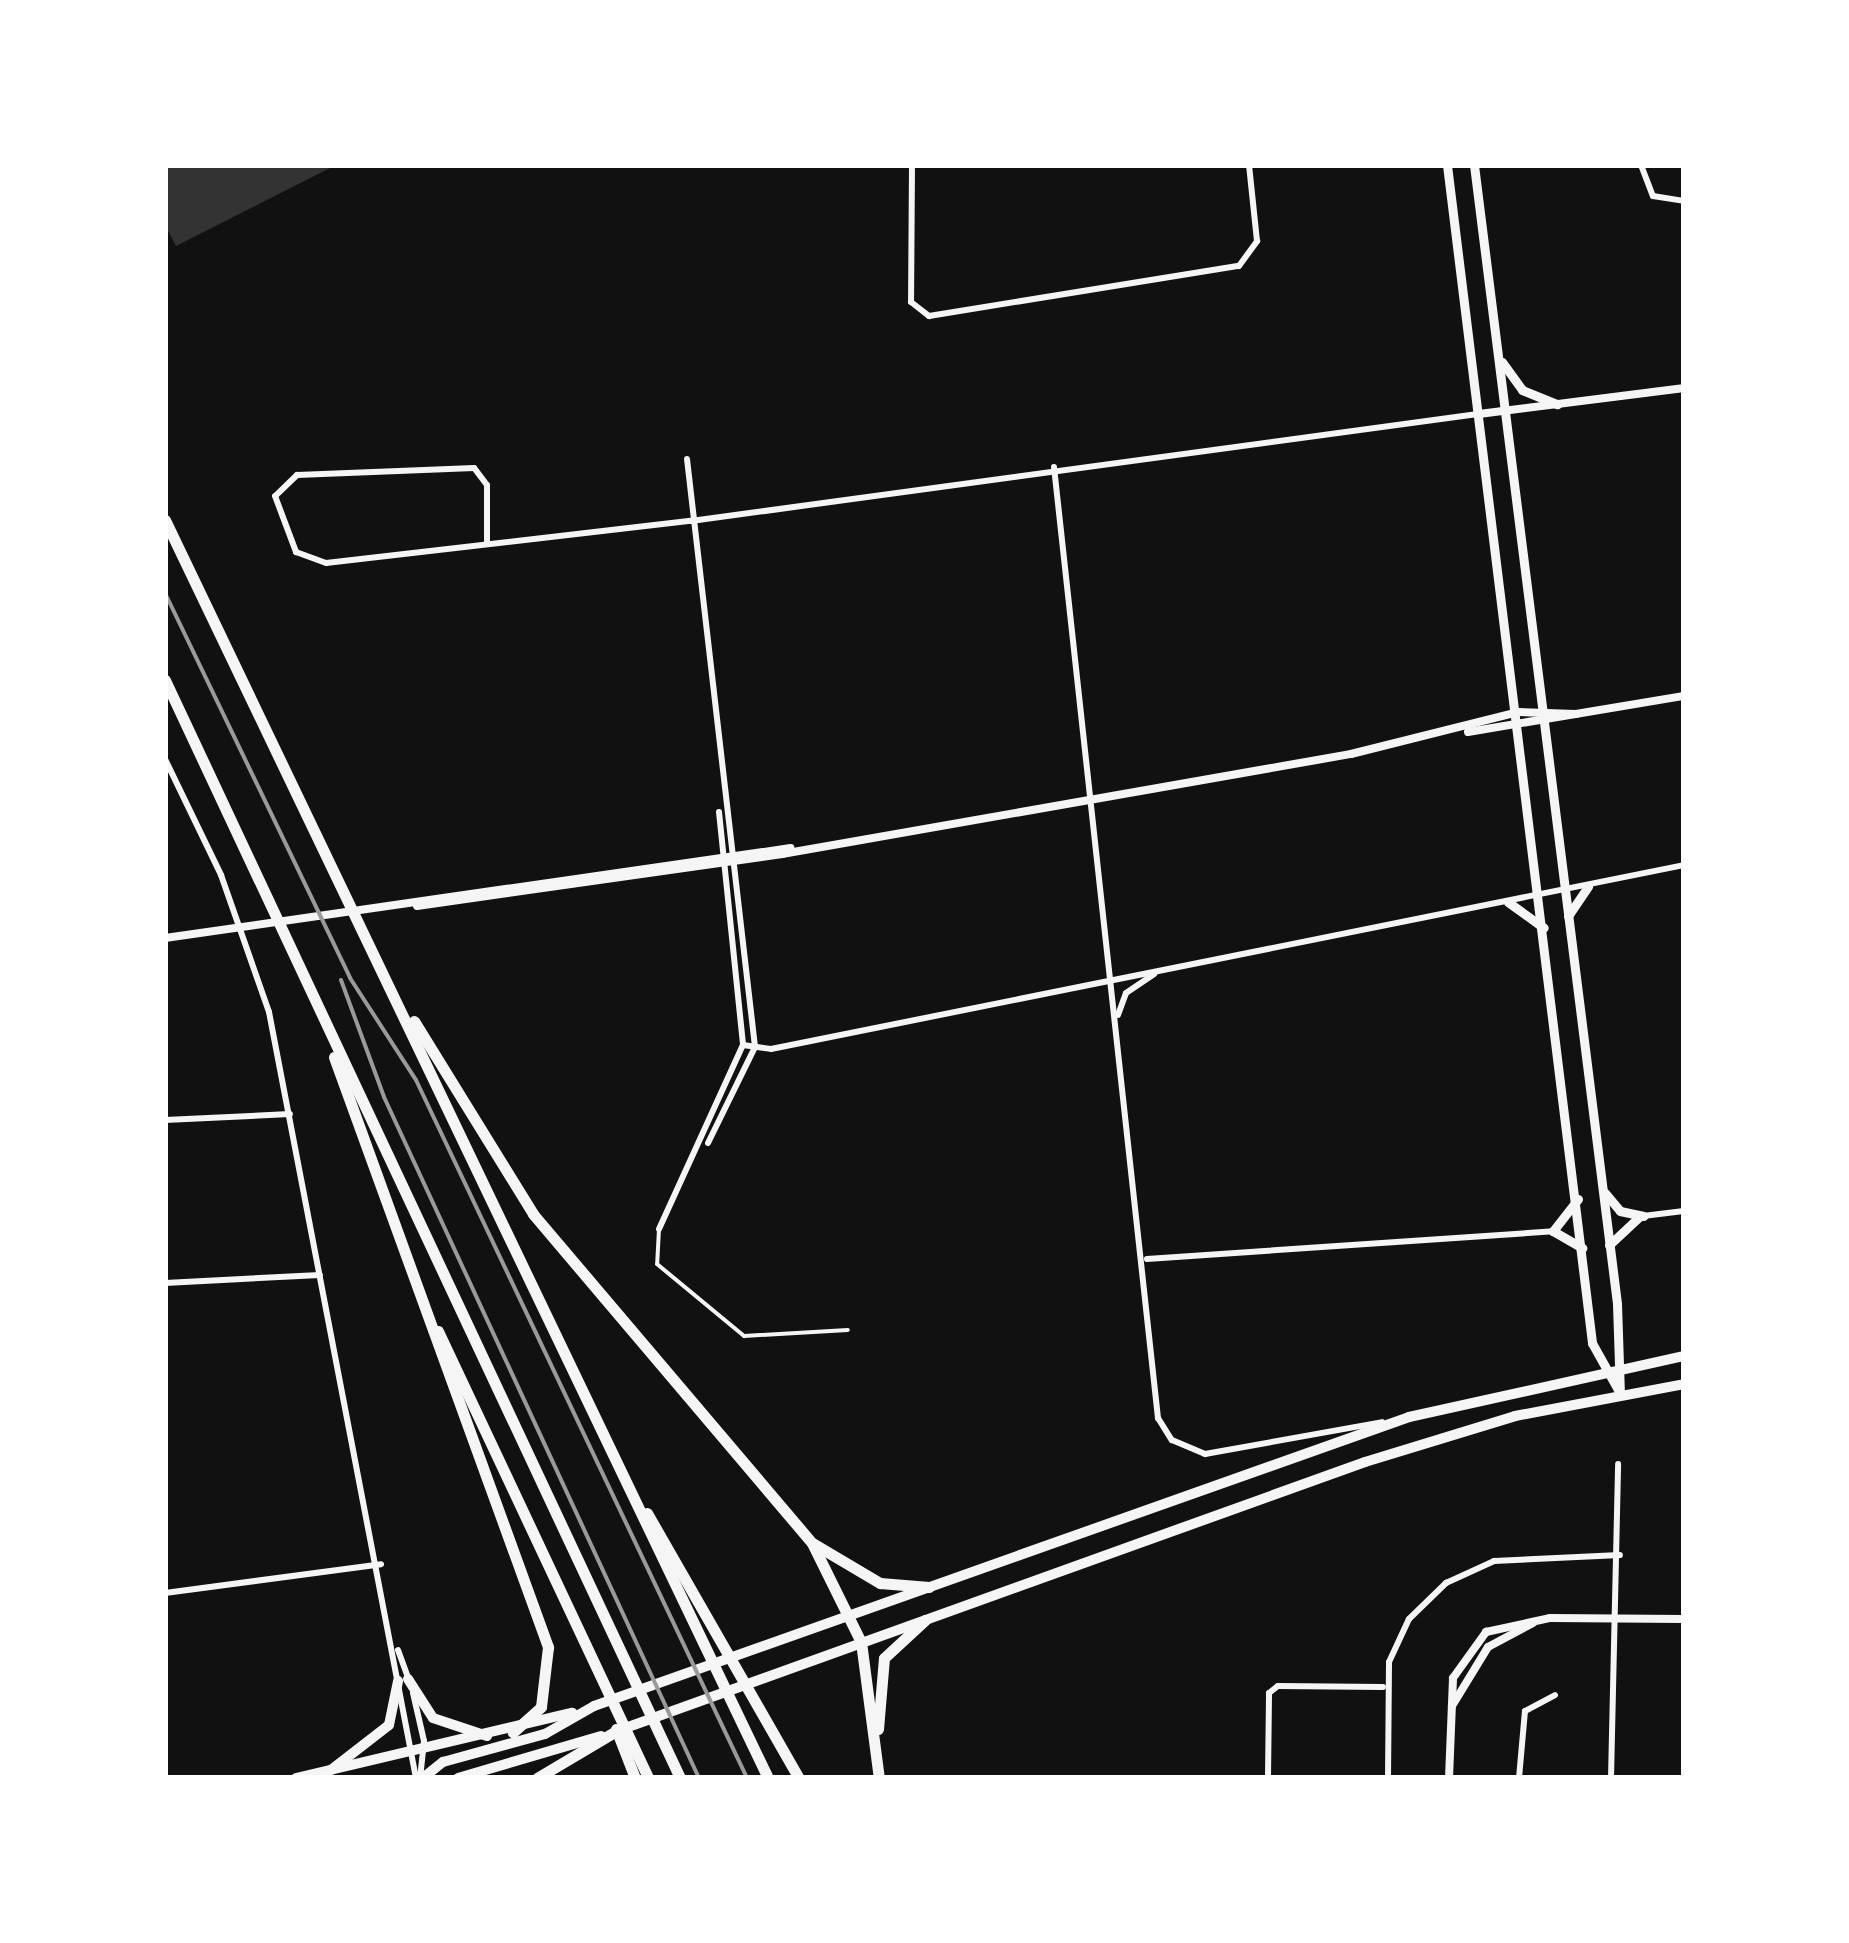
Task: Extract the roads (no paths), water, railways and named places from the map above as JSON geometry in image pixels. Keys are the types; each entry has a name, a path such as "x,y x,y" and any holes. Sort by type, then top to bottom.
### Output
{"highway":[{"path":"165,520 768,1778"},
{"path":"165,680 680,1778"},
{"path":"364,930 534,1214 812,1543 861,1642 880,1778"},
{"path":"318,1005 399,1246 548,1647 541,1707 514,1732"},
{"path":"399,1246 648,1778"},
{"path":"602,1434 800,1778"},
{"path":"812,1543 880,1583 929,1587"},
{"path":"877,1763 884,1658 925,1620"},
{"path":"592,1664 635,1778"},
{"path":"537,1778 608,1734"}],"main road":[{"path":"1447,165 1542,895 1583,1248 1601,1370 1620,1393"},
{"path":"1474,165 1566,924 1610,1245 1620,1393"},
{"path":"1499,358 1522,390 1556,404"},
{"path":"1465,416 1481,429"},
{"path":"1566,924 1588,886"},
{"path":"1508,902 1533,912 1546,932"},
{"path":"1602,1188 1620,1211 1643,1216"},
{"path":"1579,1196 1553,1232 1583,1248"},
{"path":"1610,1245 1643,1216"},
{"path":"296,1778 412,1758 514,1732 1409,1417 1601,1370 1684,1356"},
{"path":"458,1778 608,1734 1365,1462 1620,1393 1684,1384"},
{"path":"403,1680 433,1718 493,1738"},
{"path":"324,1774 389,1726 403,1680"},
{"path":"419,1778 442,1762 545,1734 594,1706"}],"street":[{"path":"912,165 911,302 928,316 1240,266 1256,241 1249,165"},
{"path":"1641,165 1653,196 1684,200"},
{"path":"487,544 487,485 474,468 284,479 274,496 302,558 326,563 691,521 1054,467 1684,388"},
{"path":"659,1229 744,1045 688,459"},
{"path":"1054,467 1110,980 1147,1259 1152,1369 1165,1430 1205,1454 1409,1417"},
{"path":"165,938 416,906 806,848 1090,793 1453,733 1521,729 1576,714 1684,696"},
{"path":"1453,733 1518,712 1541,709 1576,714"},
{"path":"165,759 229,896 269,1012 393,1635 424,1754 419,1778"},
{"path":"708,1142 755,1047 726,859"},
{"path":"744,1045 755,1047 1110,980 1684,865"},
{"path":"1116,1026 1126,993 1161,970"},
{"path":"165,1120 290,1114"},
{"path":"1643,1216 1684,1211"},
{"path":"1147,1259 1553,1232"},
{"path":"165,1284 320,1275"},
{"path":"1611,1778 1619,1618 1618,1464"},
{"path":"1388,1778 1382,1687 1409,1619 1459,1576 1517,1557 1620,1555"},
{"path":"165,1593 381,1564"},
{"path":"1449,1778 1449,1720 1488,1647 1550,1618 1684,1619"},
{"path":"403,1680 412,1758 419,1778"},
{"path":"1268,1778 1269,1693 1278,1686 1382,1687"},
{"path":"1519,1778 1524,1711 1555,1695"}],"lane":[{"path":"659,1229 657,1264 744,1336 848,1330"}],"railway":[{"path":"165,593 350,978 416,1080 747,1778"},
{"path":"341,980 384,1097 699,1778"}]}
